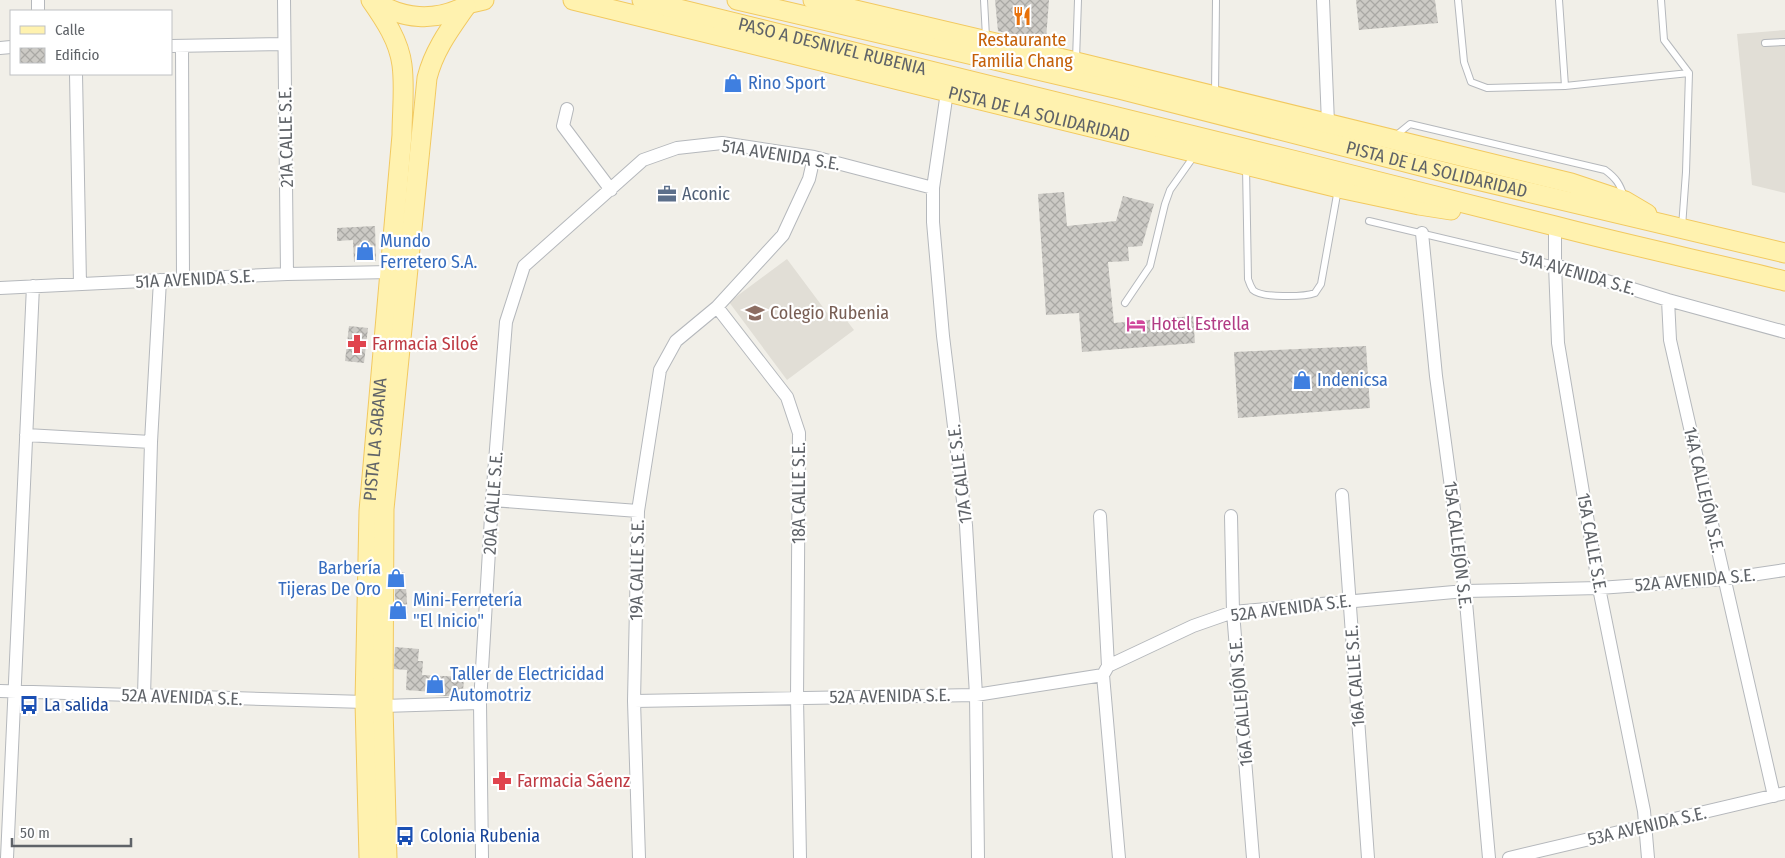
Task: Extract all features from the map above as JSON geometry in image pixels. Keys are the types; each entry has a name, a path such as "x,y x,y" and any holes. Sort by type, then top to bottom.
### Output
{"main road":[{"path":"372,0 391,11 419,17 439,16 474,2"},
{"name":"PISTA LA SABANA","path":"372,0 391,32 402,65 402,135 369,511 374,704 387,858"},
{"name":"PISTA DE LA SOLIDARIDAD","path":"573,0 1339,188 1419,205 1507,213"},
{"name":"PASO A DESNIVEL RUBENIA","path":"642,0 1023,93"},
{"name":"PASO A DESNIVEL RUBENIA","path":"737,0 1031,69"},
{"name":"PISTA DE LA SOLIDARIDAD","path":"813,0 1571,182 1625,200 1661,223"},
{"name":"PISTA LA SABANA","path":"369,858 374,704 384,509 428,78 433,59 444,37 474,2"},
{"name":"PISTA DE LA SOLIDARIDAD","path":"1031,69 1119,89 1456,175 1785,253"},
{"name":"PISTA DE LA SOLIDARIDAD","path":"1023,93 1507,213 1555,227 1785,281"}],"street":[{"name":"21A CALLE S.E.","path":"284,0 288,274"},
{"path":"1323,0 1328,123"},
{"path":"183,279 176,46 284,44"},
{"path":"76,75 80,284"},
{"name":"17A CALLE S.E.","path":"947,92 933,188 933,222 943,336 966,525 976,695 978,858"},
{"path":"567,109 564,126 611,190"},
{"name":"51A AVENIDA S.E.","path":"611,190 643,160 677,148 722,143 814,157 933,188"},
{"path":"717,307 783,235 809,179 814,157"},
{"name":"20A CALLE S.E.","path":"482,858 480,703 492,500 506,322 524,266 611,190"},
{"name":"15A CALLE S.E.","path":"1555,227 1558,344 1599,588 1644,811 1648,858"},
{"name":"15A CALLEJÓN S.E.","path":"1422,233 1436,376 1465,591 1489,858"},
{"name":"51A AVENIDA S.E.","path":"1555,265 1668,300 1785,333"},
{"name":"51A AVENIDA S.E.","path":"0,288 288,274 391,272"},
{"path":"144,696 151,442 160,280"},
{"path":"7,858 33,286"},
{"name":"14A CALLEJÓN S.E.","path":"1668,300 1670,340 1725,580 1780,794"},
{"name":"19A CALLE S.E.","path":"639,858 634,701 638,511 660,370 676,341 717,307"},
{"name":"18A CALLE S.E.","path":"717,307 787,397 799,433 797,698 800,858"},
{"path":"26,435 151,442"},
{"name":"16A CALLE S.E.","path":"1342,495 1368,858"},
{"path":"492,500 638,511"},
{"path":"1100,516 1105,670 1119,858"},
{"name":"16A CALLEJÓN S.E.","path":"1231,516 1233,612 1253,858"},
{"name":"52A AVENIDA S.E.","path":"634,701 976,695 1105,670 1193,626 1233,612 1465,591 1599,588 1725,580 1785,570"},
{"name":"52A AVENIDA S.E.","path":"0,691 374,704 480,703"},
{"name":"53A AVENIDA S.E.","path":"1509,858 1780,794"}],"lane":[{"path":"984,0 986,41"},
{"path":"1076,62 1078,0"},
{"path":"1215,95 1216,0"},
{"path":"1458,0 1464,62 1471,82 1487,88 1565,86 1689,73"},
{"path":"1559,0 1565,86"},
{"path":"1661,0 1664,40 1689,73 1682,228"},
{"path":"1765,43 1785,42"},
{"path":"1125,303 1150,266 1170,190 1196,152"},
{"path":"1246,165 1248,279 1252,289 1259,294 1306,296 1315,293 1321,284 1339,188"},
{"name":"51A AVENIDA S.E.","path":"1369,221 1555,265"}],"shaded area":[{"path":"1785,30 1785,193 1752,185 1737,34"},
{"path":"787,259 831,318 844,317 854,330 787,380 729,302"}],"building":[{"name":"Restaurante Familia Chang","path":"995,0 1049,0 1046,39 1035,40 998,31"},
{"path":"1356,0 1435,0 1438,23 1359,30"},
{"path":"1064,192 1067,226 1116,221 1123,196 1154,204 1142,246 1128,247 1129,261 1108,262 1114,323 1193,316 1195,343 1082,352 1079,313 1046,315 1038,194"},
{"name":"Mundo Ferretero S.A.","path":"375,226 376,261 354,262 353,240 337,241 337,228"},
{"name":"Farmacia Siloé","path":"349,326 368,328 364,363 345,361"},
{"name":"Indenicsa","path":"1366,346 1370,408 1238,418 1234,352"},
{"path":"395,572 405,572 408,617 395,618"},
{"name":"Taller de Electricidad Automotriz","path":"395,647 419,649 418,661 423,661 422,675 464,677 463,692 456,692 456,696 447,696 435,695 433,692 406,690 407,670 394,669"}],"place":[{"name":"Restaurante Familia Chang","path":"1022,16"},
{"name":"Rino Sport","path":"733,83"},
{"name":"Aconic","path":"667,194"},
{"name":"Mundo Ferretero S.A.","path":"365,251"},
{"name":"Colegio Rubenia","path":"755,313"},
{"name":"Hotel Estrella","path":"1136,324"},
{"name":"Farmacia Siloé","path":"357,344"},
{"name":"Indenicsa","path":"1302,380"},
{"name":"Barbería Tijeras De Oro","path":"396,578"},
{"name":"Mini-Ferretería \"El Inicio\"","path":"398,610"},
{"name":"Taller de Electricidad Automotriz","path":"435,684"},
{"name":"La salida","path":"29,705"},
{"name":"Farmacia Sáenz","path":"502,781"},
{"name":"Colonia Rubenia","path":"405,836"}]}
